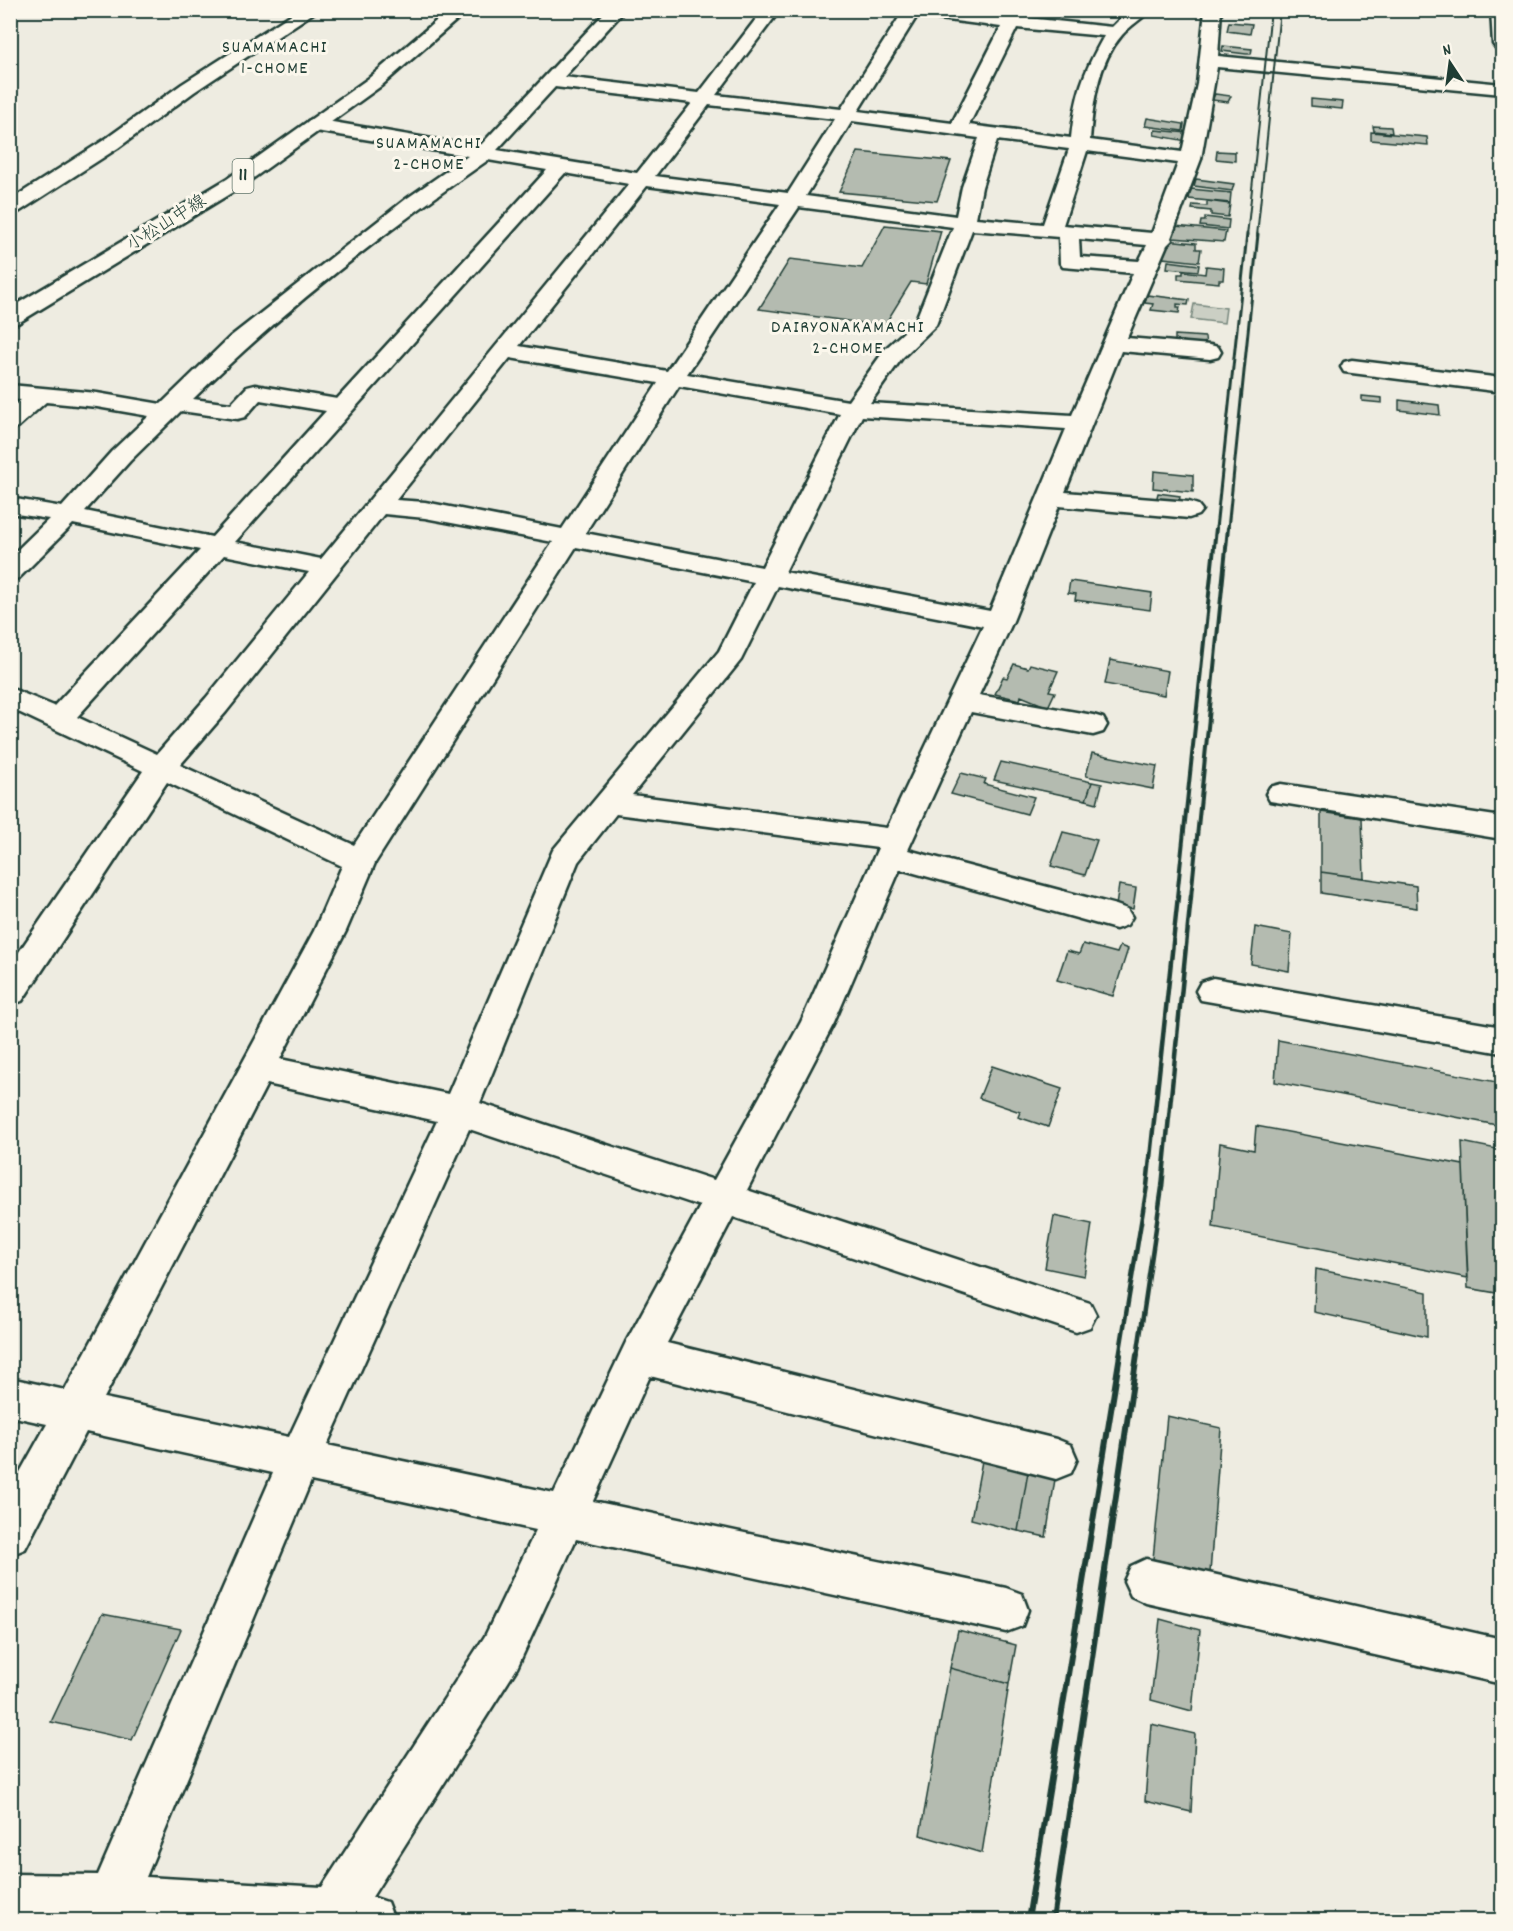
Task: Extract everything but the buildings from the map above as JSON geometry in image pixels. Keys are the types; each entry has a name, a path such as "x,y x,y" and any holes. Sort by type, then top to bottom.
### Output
{"street":[{"path":"10,209 111,144 188,88 310,10"},
{"name":"小松山中線","path":"10,318 234,183 375,82 460,10"},
{"path":"10,572 69,514 121,456 238,342 413,203 482,155 617,10"},
{"path":"10,992 161,768 216,705 642,180 772,10"},
{"path":"1142,10 1131,16 1115,32 1097,63 1084,99 1080,145 1060,231 1070,263 1147,268"},
{"path":"10,1899 112,1900 344,1918 501,1652 640,1355 818,1023 894,848 999,621 1113,344 1162,240 1191,159 1211,61 1213,10"},
{"path":"1499,10 1503,44"},
{"path":"10,1534 330,931 360,861 569,538 794,199 911,11 1115,32"},
{"path":"958,129 1011,23"},
{"path":"1211,61 1503,89"},
{"path":"551,81 846,115 1191,159"},
{"path":"315,125 482,155 642,180 965,223 1162,240"},
{"path":"112,1900 300,1459 459,1111 564,858 731,654 854,409 894,353 925,324 965,223 972,187 990,134"},
{"path":"58,720 218,548 341,407 560,167"},
{"path":"1113,344 1210,352"},
{"path":"504,350 854,409 1081,423"},
{"path":"1352,367 1503,385"},
{"path":"10,393 237,412 255,392 341,407"},
{"path":"10,422 39,396"},
{"path":"1050,498 1189,510"},
{"path":"10,505 69,514 218,548 327,568"},
{"path":"377,506 425,510 999,621"},
{"path":"10,698 360,861"},
{"path":"962,701 1093,725"},
{"path":"1281,794 1503,828"},
{"path":"609,803 894,848 1116,917"},
{"path":"1213,991 1503,1040"},
{"path":"257,1068 459,1111 1076,1315"},
{"path":"640,1355 1056,1459"},
{"path":"10,1397 1006,1610"},
{"path":"1146,1581 1503,1662"}],"shaded area":[{"path":"1194,304 1226,308 1224,323 1191,319"}],"railway":[{"path":"1247,236 1271,10"},
{"path":"1257,236 1280,10"},
{"path":"1216,529 1247,234"},
{"path":"1228,529 1258,234"},
{"path":"1177,897 1216,528"},
{"path":"1191,897 1228,528"},
{"path":"1119,1357 1147,1186 1178,896"},
{"path":"1137,1357 1162,1187 1191,896"},
{"path":"1028,1920 1120,1355"},
{"path":"1053,1920 1137,1355"}],"district":[{"name":"SUAMAMACHI 1-CHOME","path":"275,58"},
{"name":"SUAMAMACHI 2-CHOME","path":"429,154"},
{"name":"DAIRYONAKAMACHI 2-CHOME","path":"848,338"}]}
